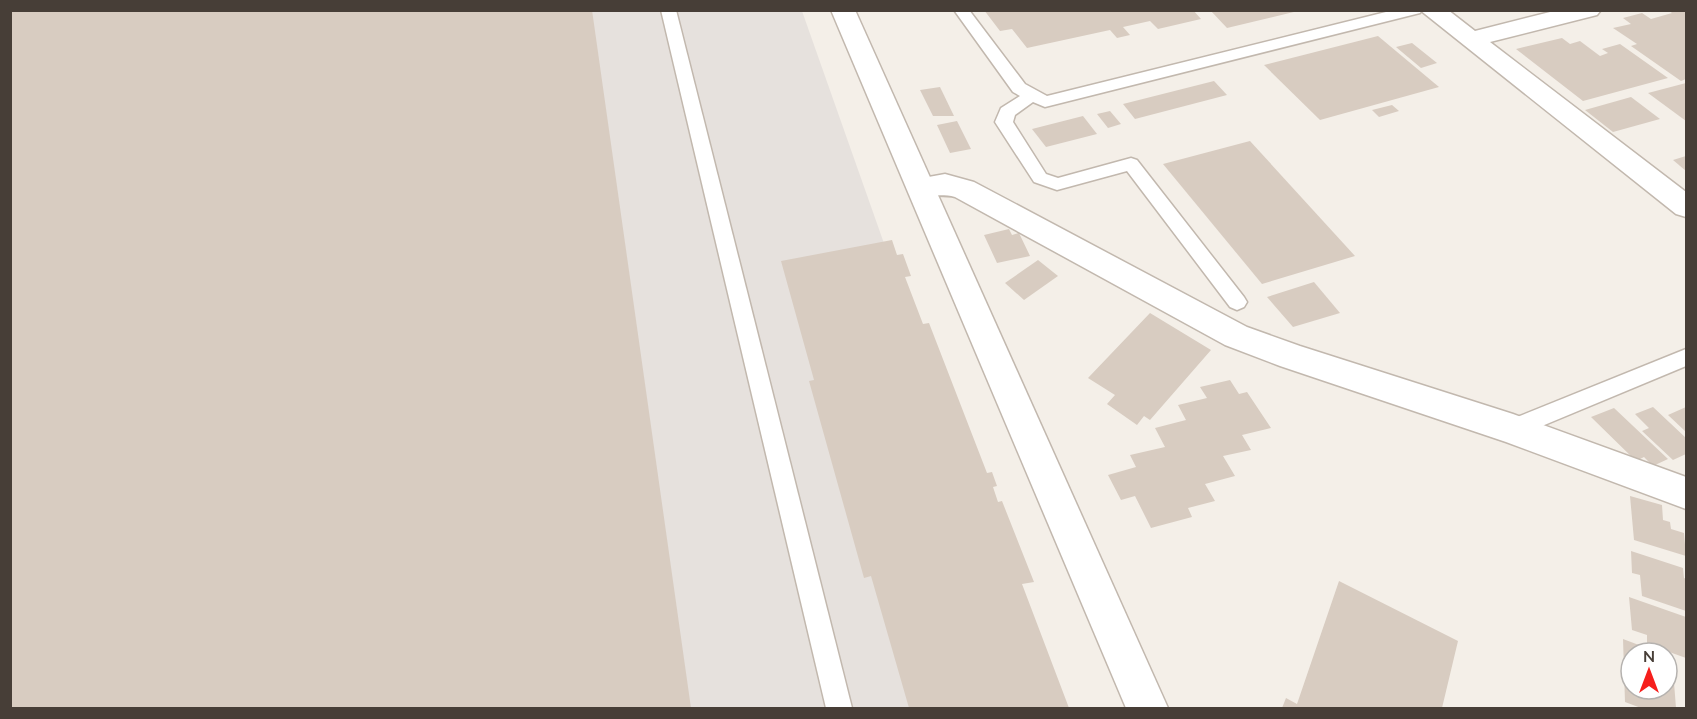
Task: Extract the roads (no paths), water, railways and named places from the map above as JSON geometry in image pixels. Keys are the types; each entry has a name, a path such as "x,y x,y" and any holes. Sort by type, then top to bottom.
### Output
{"street":[{"path":"843,10 922,186 1147,708"},
{"path":"1432,10 1686,207"},
{"path":"1470,40 1588,10"},
{"path":"922,186 945,183 963,189 1236,336 1292,357 1513,429 1686,493"}],"lane":[{"path":"668,10 839,708"},
{"path":"961,10 1019,88 1045,102 1367,24 1415,10"},
{"path":"1352,10 1367,24"},
{"path":"1031,96 1007,112 1004,122 1040,178 1057,184 1131,164 1237,302"},
{"path":"1513,429 1686,357"}]}
